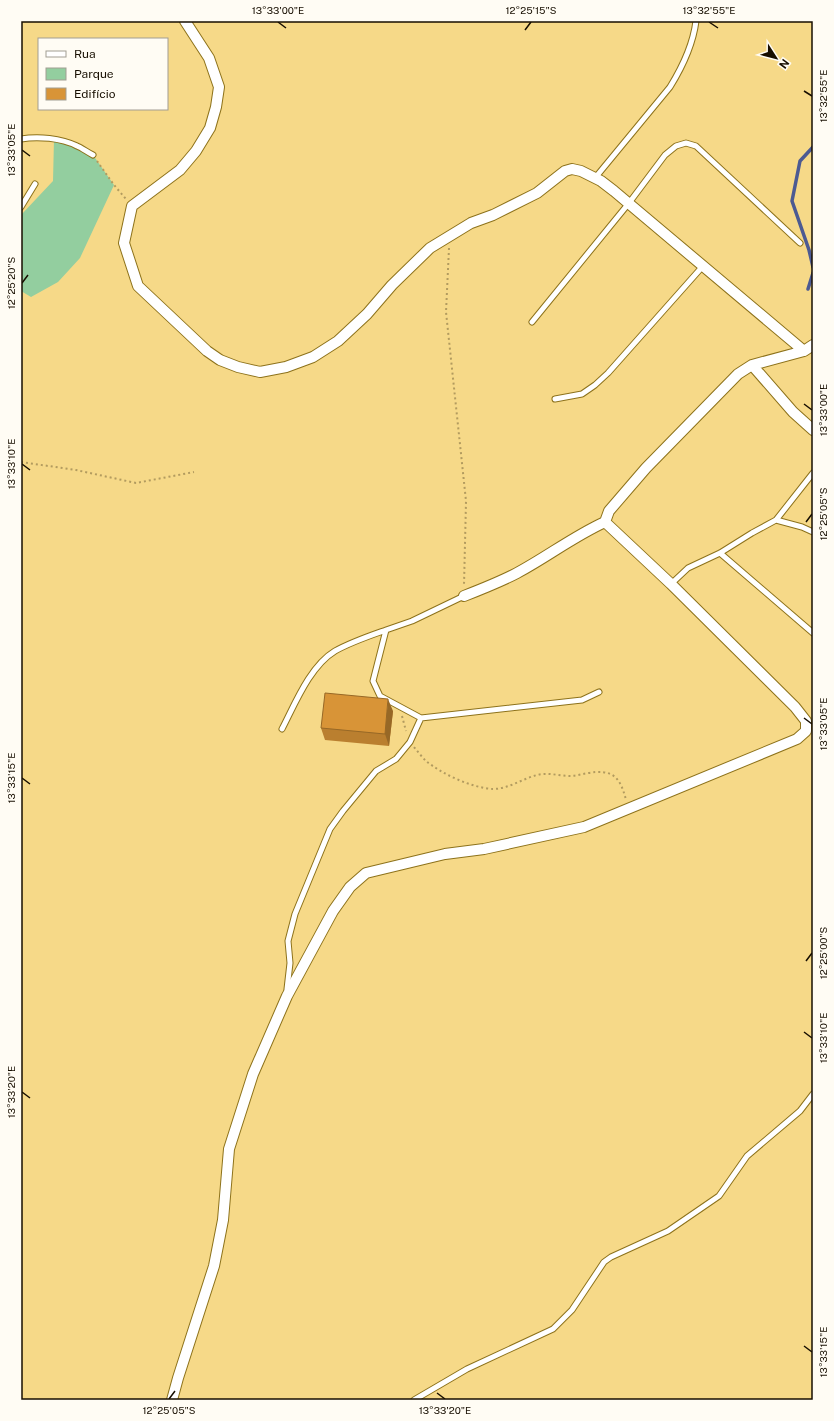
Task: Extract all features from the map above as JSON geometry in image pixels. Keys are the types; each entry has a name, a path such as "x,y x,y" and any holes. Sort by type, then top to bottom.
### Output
{"street":[{"path":"185,21 209,58 219,87 216,107 210,128 196,151 180,170 132,206 124,243 138,286 207,351 220,360 232,365 260,372 286,367 313,357 338,341 368,314 392,285 430,248 471,223 493,215 537,193 564,171 572,169 581,171 595,178 614,191 804,351"},
{"path":"464,596 490,586 518,572 574,538 605,522 609,511 663,449 738,374 752,366 804,351 813,345"},
{"path":"752,366 798,417 813,430"},
{"path":"172,1400 214,1266 222,1220 229,1149 253,1074 287,996 332,911 350,887 366,873 445,854 484,849 584,827 797,739 809,732 806,721 795,707 671,584 605,522"}],"lane":[{"path":"595,178 670,87 689,52 696,21"},
{"path":"21,139 54,139 75,145 93,155"},
{"path":"532,322 629,203 665,155 676,146 686,143 696,146 800,243"},
{"path":"21,207 35,184"},
{"path":"555,399 582,394 595,385 608,373 703,266"},
{"path":"671,584 688,568 720,552 776,520 813,473"},
{"path":"776,520 802,526 813,532"},
{"path":"720,552 813,632"},
{"path":"282,729 312,672 334,652 353,642 412,621 464,596"},
{"path":"386,630 374,682 380,696 421,718 582,700 599,692"},
{"path":"287,996 290,963 288,941 295,914 330,829 376,771 396,759 410,742 421,718"},
{"path":"414,1400 467,1369 553,1329 572,1310 604,1262 611,1257 668,1232 720,1196 747,1156 800,1111 813,1094"}],"path":[{"path":"93,155 114,185 132,206"},
{"path":"449,236 446,312 466,502 464,596"},
{"path":"21,462 76,470 136,483 194,472"},
{"path":"398,707 410,742 425,760 453,778 494,789 506,787 537,775 555,774 570,776 605,771 616,778 623,788 627,809"}],"green space":[{"path":"54,139 75,145 93,155 114,185 80,258 58,282 31,297 21,291 21,215 53,181"}],"building":[{"path":"325,693 388,699 385,734 321,728"}],"waterway":[{"path":"813,147 800,161 792,201 809,250 813,267"},
{"path":"808,289 813,273"}]}
